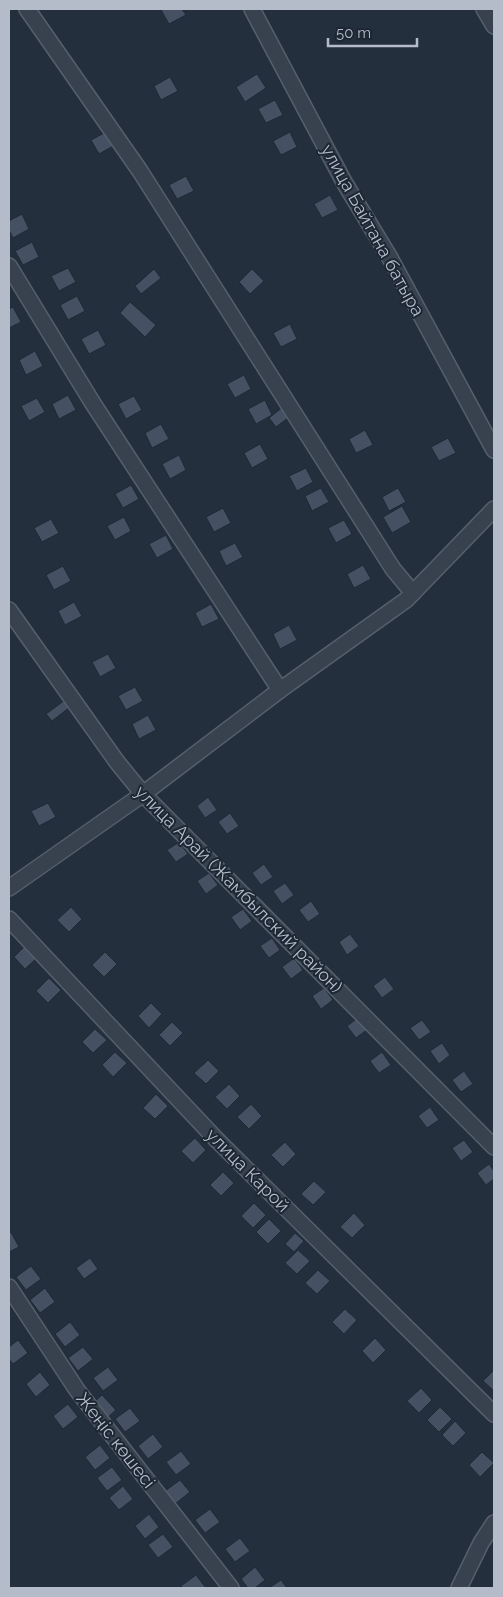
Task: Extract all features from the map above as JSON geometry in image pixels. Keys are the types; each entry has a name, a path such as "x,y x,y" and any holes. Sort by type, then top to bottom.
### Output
{"street":[{"path":"27,9 140,170 393,569 413,593"},
{"name":"улица Байтана батыра","path":"252,9 344,182 390,258 494,450"},
{"path":"484,9 494,26"},
{"path":"9,266 92,402 280,690"},
{"path":"9,888 143,794 280,690 406,600 494,509"},
{"name":"улица Арай (Жамбылский район)","path":"9,610 117,762 143,794 494,1147"},
{"name":"улица Карой","path":"9,920 215,1138 494,1414"},
{"name":"Жеңіс көшесі","path":"9,1287 77,1390 231,1588"},
{"path":"459,1588 481,1543 494,1523"}],"building":[{"path":"182,9 186,15 169,24 161,10"},
{"path":"257,74 266,88 245,102 236,87"},
{"path":"170,77 178,91 161,100 154,86"},
{"path":"275,100 283,115 266,123 258,109"},
{"path":"108,131 115,145 99,154 91,140"},
{"path":"290,132 297,147 281,155 273,141"},
{"path":"186,176 194,191 177,199 169,185"},
{"path":"330,195 338,210 322,218 314,204"},
{"path":"22,214 29,229 13,238 9,230 9,221"},
{"path":"32,242 39,257 23,265 15,251"},
{"path":"68,268 76,282 59,291 51,276"},
{"path":"154,269 161,278 141,294 135,286"},
{"path":"252,269 264,281 250,294 239,282"},
{"path":"77,296 85,311 68,320 60,305"},
{"path":"130,302 156,325 145,337 120,313"},
{"path":"13,307 21,322 9,328 9,309"},
{"path":"290,324 297,339 281,347 273,333"},
{"path":"98,330 106,345 89,354 81,339"},
{"path":"35,351 43,366 26,375 19,360"},
{"path":"244,375 251,389 235,398 227,384"},
{"path":"68,395 76,410 59,419 52,404"},
{"path":"134,396 142,410 126,419 118,404"},
{"path":"37,398 45,412 29,421 21,406"},
{"path":"265,400 272,415 256,424 248,409"},
{"path":"284,406 292,415 276,427 269,418"},
{"path":"161,424 169,439 152,448 145,433"},
{"path":"365,430 373,445 356,453 349,439"},
{"path":"448,438 456,453 439,461 431,447"},
{"path":"260,444 268,459 252,468 244,453"},
{"path":"179,455 186,470 170,479 162,464"},
{"path":"306,468 313,482 297,491 289,476"},
{"path":"131,485 139,499 123,508 115,494"},
{"path":"321,488 329,502 312,511 305,496"},
{"path":"398,488 406,502 389,511 382,497"},
{"path":"402,506 411,522 392,533 383,517"},
{"path":"223,508 231,523 214,532 206,517"},
{"path":"124,517 131,531 115,540 107,526"},
{"path":"51,519 59,533 42,542 34,528"},
{"path":"344,520 352,534 336,543 328,528"},
{"path":"166,535 173,549 157,558 149,544"},
{"path":"235,543 243,557 226,566 219,551"},
{"path":"363,565 371,579 354,588 347,574"},
{"path":"63,566 71,581 54,590 46,575"},
{"path":"74,602 82,616 65,625 58,611"},
{"path":"211,604 219,619 202,627 195,613"},
{"path":"289,625 297,640 280,649 273,634"},
{"path":"108,654 116,668 100,677 92,662"},
{"path":"135,687 143,701 126,710 118,696"},
{"path":"65,700 70,707 52,721 46,714"},
{"path":"148,715 156,730 139,739 132,724"},
{"path":"208,797 217,810 205,818 197,806"},
{"path":"48,803 56,817 39,826 31,811"},
{"path":"230,813 239,826 227,834 218,822"},
{"path":"179,842 188,854 176,862 167,850"},
{"path":"264,864 273,877 261,885 252,873"},
{"path":"209,873 218,885 206,894 197,881"},
{"path":"285,883 294,895 282,904 273,891"},
{"path":"311,901 320,914 308,922 299,910"},
{"path":"71,907 82,919 69,932 57,920"},
{"path":"243,909 252,921 240,930 231,917"},
{"path":"350,934 359,946 347,955 339,942"},
{"path":"272,938 280,950 269,958 260,946"},
{"path":"27,944 39,956 25,969 14,957"},
{"path":"105,952 117,964 104,977 92,965"},
{"path":"294,958 303,970 291,979 282,967"},
{"path":"385,977 394,989 382,998 373,986"},
{"path":"49,978 61,990 48,1003 36,991"},
{"path":"324,988 333,1000 321,1009 312,996"},
{"path":"151,1003 162,1014 149,1028 138,1016"},
{"path":"359,1017 368,1029 356,1038 347,1026"},
{"path":"422,1020 431,1032 419,1040 410,1028"},
{"path":"172,1022 183,1033 170,1046 159,1035"},
{"path":"95,1029 107,1040 93,1053 82,1042"},
{"path":"442,1043 450,1055 439,1064 430,1051"},
{"path":"115,1052 127,1063 113,1077 102,1065"},
{"path":"382,1052 391,1065 379,1073 370,1061"},
{"path":"208,1060 219,1071 206,1084 194,1073"},
{"path":"464,1071 473,1084 461,1092 452,1080"},
{"path":"229,1084 240,1096 227,1109 215,1097"},
{"path":"156,1094 168,1106 155,1119 143,1108"},
{"path":"251,1104 262,1116 249,1129 237,1117"},
{"path":"430,1107 439,1120 427,1128 418,1116"},
{"path":"195,1138 206,1150 193,1163 181,1151"},
{"path":"464,1140 473,1152 461,1161 452,1148"},
{"path":"285,1142 296,1154 283,1167 271,1155"},
{"path":"489,1164 494,1171 494,1179 486,1185 477,1173"},
{"path":"223,1172 234,1183 221,1196 210,1185"},
{"path":"314,1181 326,1192 313,1205 301,1194"},
{"path":"254,1203 266,1215 253,1228 241,1216"},
{"path":"354,1213 365,1225 352,1238 340,1227"},
{"path":"269,1219 281,1231 268,1244 256,1232"},
{"path":"11,1232 19,1247 9,1252 9,1233"},
{"path":"295,1233 304,1241 294,1252 285,1244"},
{"path":"298,1250 310,1261 297,1274 285,1263"},
{"path":"90,1258 98,1269 84,1279 76,1268"},
{"path":"31,1266 41,1279 26,1290 16,1277"},
{"path":"318,1270 330,1281 317,1294 305,1283"},
{"path":"45,1288 55,1302 40,1313 30,1300"},
{"path":"345,1309 357,1320 344,1334 332,1322"},
{"path":"70,1322 80,1335 65,1347 55,1334"},
{"path":"375,1338 386,1350 373,1363 362,1351"},
{"path":"18,1340 28,1353 13,1364 9,1359 9,1347"},
{"path":"83,1347 93,1359 78,1371 68,1358"},
{"path":"108,1367 118,1380 103,1391 93,1378"},
{"path":"494,1370 494,1391 483,1381"},
{"path":"40,1372 50,1385 36,1397 26,1384"},
{"path":"421,1388 432,1400 419,1413 407,1401"},
{"path":"102,1395 116,1410 107,1418 93,1403"},
{"path":"68,1404 78,1417 63,1429 53,1416"},
{"path":"440,1407 452,1419 439,1432 427,1420"},
{"path":"130,1408 140,1421 125,1432 115,1419"},
{"path":"455,1421 466,1433 453,1446 442,1435"},
{"path":"153,1434 163,1447 148,1459 138,1446"},
{"path":"100,1445 110,1458 95,1470 85,1457"},
{"path":"181,1451 191,1464 176,1475 166,1462"},
{"path":"482,1452 494,1463 480,1477 469,1465"},
{"path":"112,1467 122,1480 107,1491 97,1478"},
{"path":"180,1480 190,1492 175,1504 165,1491"},
{"path":"123,1486 133,1499 119,1510 109,1498"},
{"path":"210,1509 220,1522 205,1533 195,1520"},
{"path":"149,1514 159,1527 145,1539 135,1526"},
{"path":"163,1534 173,1547 158,1558 148,1545"},
{"path":"240,1538 250,1551 235,1562 225,1549"},
{"path":"255,1567 265,1580 255,1588 248,1588 241,1579"},
{"path":"196,1575 206,1588 183,1588 181,1586"},
{"path":"281,1580 287,1588 269,1588"}]}
